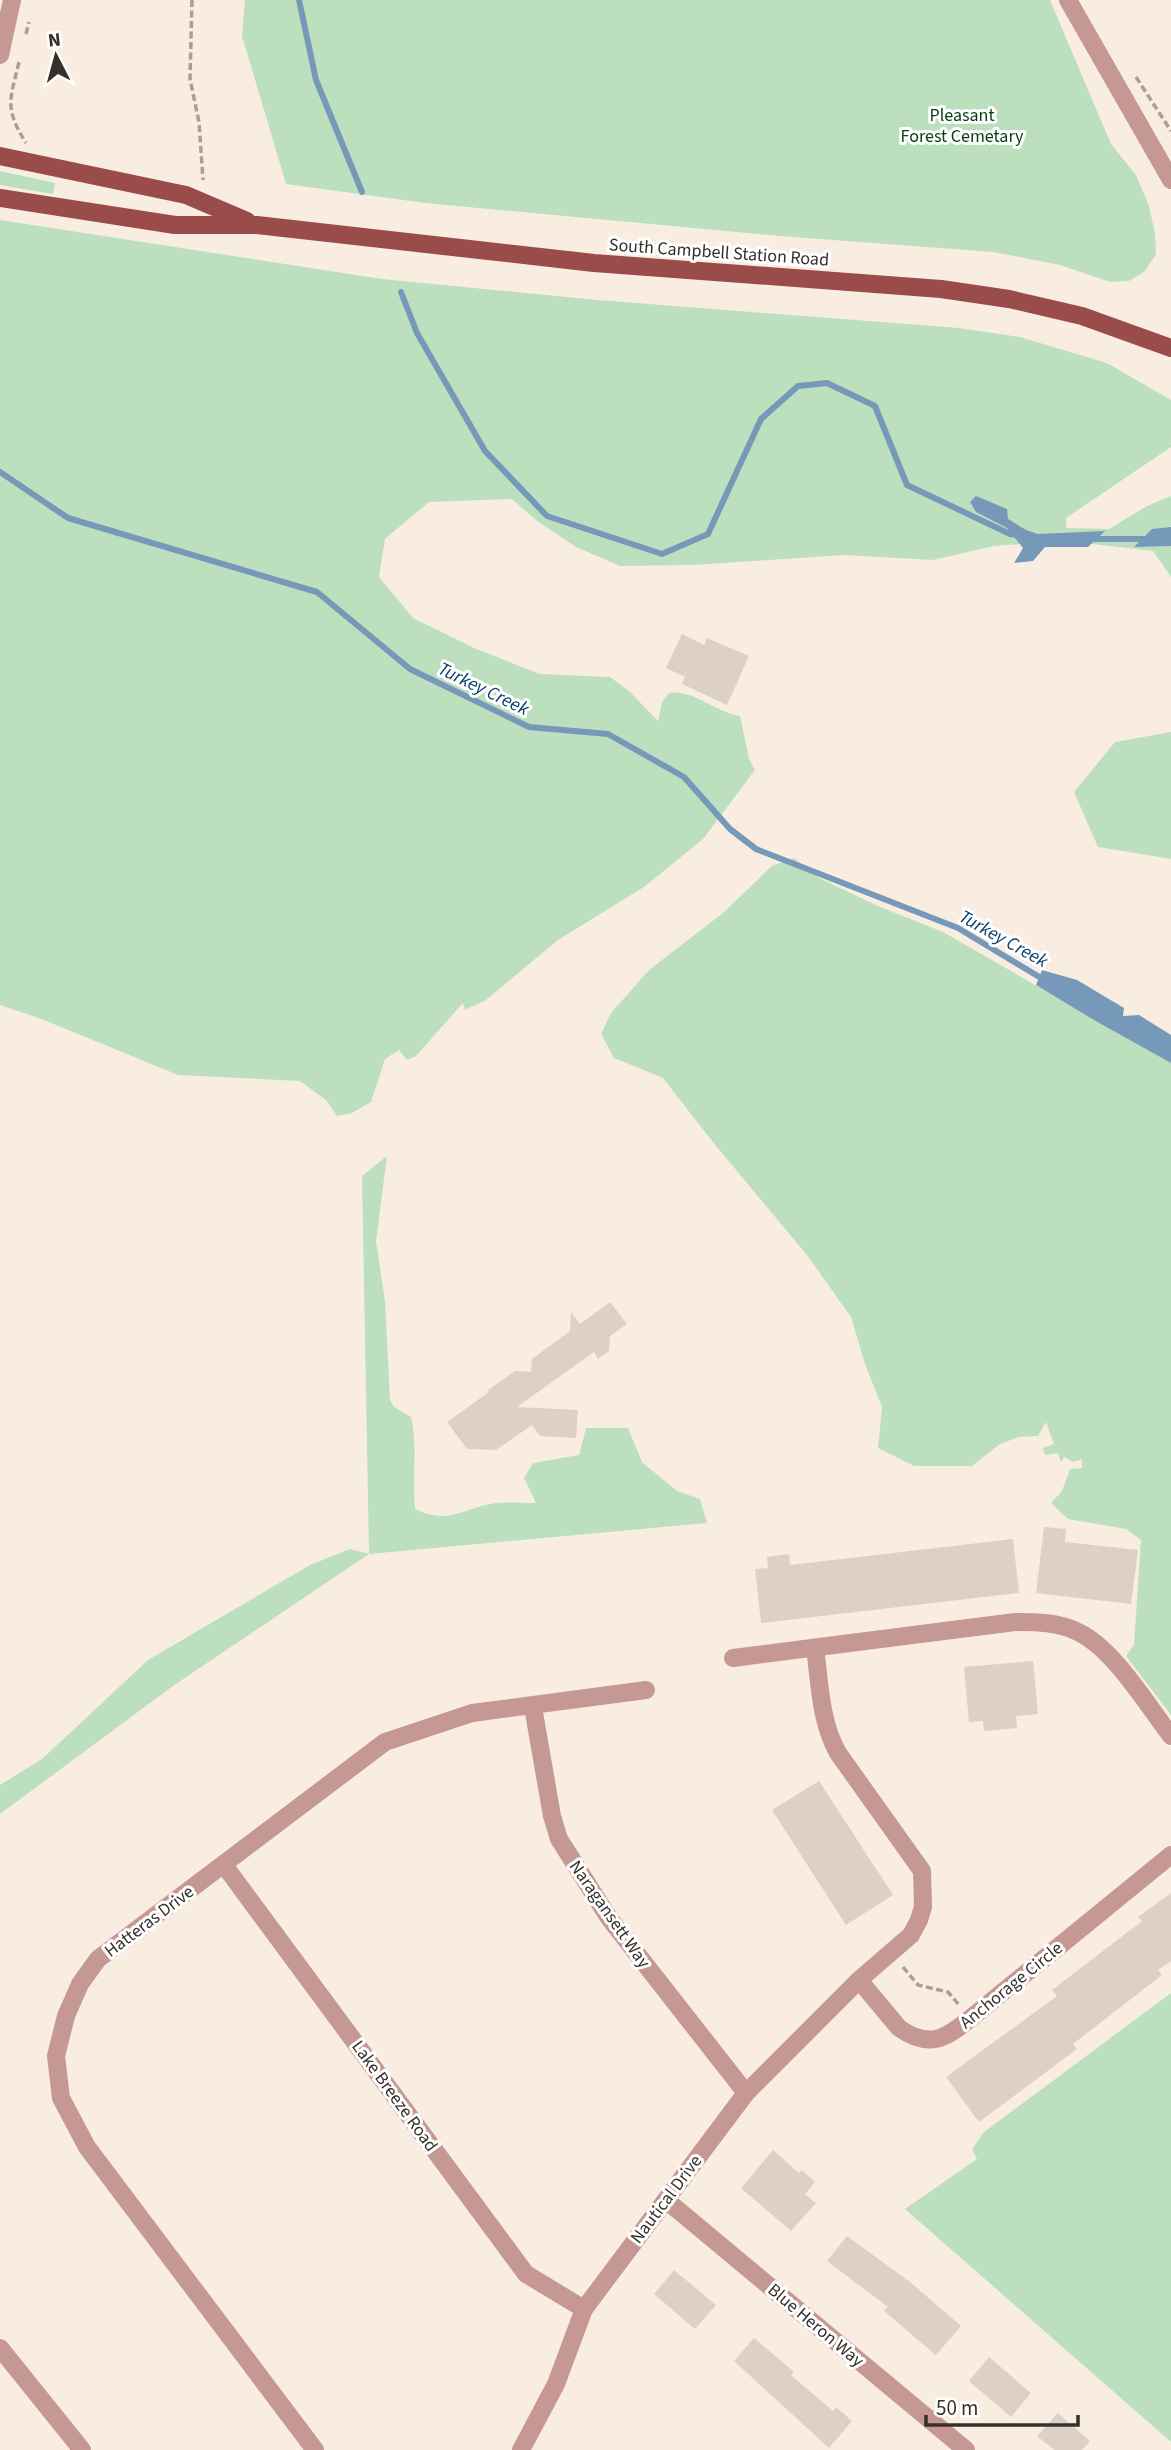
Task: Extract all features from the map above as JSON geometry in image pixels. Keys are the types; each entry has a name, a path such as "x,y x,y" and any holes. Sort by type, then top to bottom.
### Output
{"main road":[{"name":"South Campbell Station Road","path":"0,156 186,195 257,225"},
{"name":"South Campbell Station Road","path":"0,198 174,225 257,225 594,263 941,289 1009,299 1083,316 1171,348"}],"street":[{"path":"0,55 12,0"},
{"path":"1068,0 1171,180"},
{"path":"733,1658 1014,1622 1062,1626 1088,1637 1105,1652 1171,1737"},
{"path":"815,1648 824,1722 830,1739 922,1871 923,1907 911,1935 859,1980"},
{"name":"Hatteras Drive","path":"315,2450 87,2147 61,2098 56,2056 66,2016 80,1984 98,1959 385,1742 472,1713 646,1690"},
{"name":"Naragansett Way","path":"533,1707 552,1816 559,1839 609,1917 746,2093"},
{"name":"Anchorage Circle","path":"859,1980 899,2028 921,2040 943,2037 971,2018 1171,1855"},
{"name":"Lake Breeze Road","path":"224,1865 526,2274 584,2309"},
{"name":"Nautical Drive","path":"521,2450 556,2384 584,2309 746,2093 859,1980"},
{"name":"Blue Heron Way","path":"666,2200 966,2450"},
{"path":"0,2348 82,2450"}],"path":[{"path":"192,0 190,79 199,122 203,180"},
{"path":"26,35 29,22"},
{"path":"20,60 10,106 12,122 27,145"},
{"path":"891,1953 918,1985 948,1992 961,2008"}],"green space":[{"name":"Pleasant Forest Cemetary","path":"245,0 1050,0 1111,144 1136,175 1149,206 1156,254 1145,271 1129,281 1110,282 1060,265 993,252 780,236 425,203 286,184 242,36"},
{"path":"0,171 55,183 53,194 0,185"},
{"path":"0,220 382,279 598,300 959,328 1020,337 1107,363 1171,400 1171,447 1066,518 1066,528 1109,529 1147,506 1171,496 1171,577 1153,551 1067,541 994,546 933,560 844,555 694,565 620,566 576,547 537,521 512,499 429,502 385,539 379,577 413,618 474,648 540,674 610,677 629,691 658,721 662,702 669,693 687,694 722,711 740,716 749,759 755,770 703,839 644,887 558,940 486,1000 465,1010 463,1003 416,1056 407,1060 399,1050 385,1059 371,1102 352,1113 337,1116 326,1100 300,1081 178,1075 39,1018 0,1005"},
{"path":"1171,732 1171,859 1098,847 1074,792 1115,742"},
{"path":"794,858 819,878 878,906 943,932 1171,1063 1171,1715 1126,1656 1134,1645 1141,1540 1126,1529 1068,1519 1051,1503 1062,1491 1070,1469 1082,1468 1082,1459 1073,1462 1064,1457 1061,1462 1058,1453 1045,1455 1043,1448 1054,1444 1046,1422 1038,1436 1019,1437 1000,1444 972,1466 914,1466 878,1448 882,1407 851,1317 807,1255 663,1078 614,1058 601,1034 611,1013 649,970 723,913 772,866"},
{"path":"387,1156 376,1241 385,1301 390,1400 394,1407 411,1417 413,1428 415,1509 427,1514 448,1516 497,1503 536,1503 524,1478 533,1463 579,1455 586,1428 628,1428 642,1462 677,1491 700,1499 707,1523 369,1554 362,1176"},
{"path":"350,1549 369,1554 173,1686 0,1814 0,1785 42,1759 148,1660 310,1565"},
{"path":"1171,1993 1171,2442 905,2209 977,2159 972,2149 984,2132"}],"water":[{"path":"976,496 1007,509 1008,519 1038,534 1105,531 1088,547 1045,547 1033,561 1014,563 1023,548 1007,528 976,512 970,502"},
{"path":"1171,527 1171,546 1134,547 1152,529"},
{"path":"1042,970 1077,980 1124,1008 1123,1016 1139,1015 1171,1035 1171,1063 1036,985"}],"building":[{"path":"682,634 704,645 707,638 749,656 727,705 682,684 685,677 666,668"},
{"path":"610,1302 627,1324 610,1336 609,1351 598,1359 594,1352 517,1407 578,1410 576,1438 540,1436 532,1425 496,1450 467,1449 447,1422 515,1371 531,1372 532,1359 570,1331 571,1312 580,1324"},
{"path":"1044,1527 1066,1529 1065,1542 1138,1550 1131,1604 1036,1593"},
{"path":"1013,1539 1019,1593 761,1623 755,1569 768,1568 767,1557 789,1554 790,1565"},
{"path":"1033,1661 1038,1714 1016,1716 1017,1728 984,1731 983,1721 969,1722 964,1667"},
{"path":"819,1781 893,1895 846,1925 772,1810"},
{"path":"1171,1893 1171,1961 1158,1970 1162,1975 1073,2044 1077,2049 979,2122 946,2077 1057,1996 1052,1990 1142,1921 1138,1917"},
{"path":"773,2150 799,2173 802,2170 815,2182 805,2194 816,2203 791,2231 741,2188"},
{"path":"847,2236 910,2282 961,2326 936,2355 884,2311 888,2307 827,2261"},
{"path":"674,2270 716,2305 695,2329 654,2294"},
{"path":"754,2338 794,2372 791,2375 833,2411 836,2407 852,2421 829,2448 734,2361"},
{"path":"989,2357 1031,2393 1011,2417 969,2381"},
{"path":"1058,2413 1090,2441 1082,2450 1054,2450 1037,2436"}],"waterway":[{"path":"299,0 316,80 362,192"},
{"path":"401,292 417,333 485,451 547,516 662,554 708,534 761,419 798,386 827,383 875,406 907,485 1010,534 1019,535"},
{"name":"Turkey Creek","path":"0,472 68,518 317,592 410,669 529,727 608,734 684,777 730,829 756,849 958,928 1046,981"},
{"path":"1089,539 1148,539"}]}
